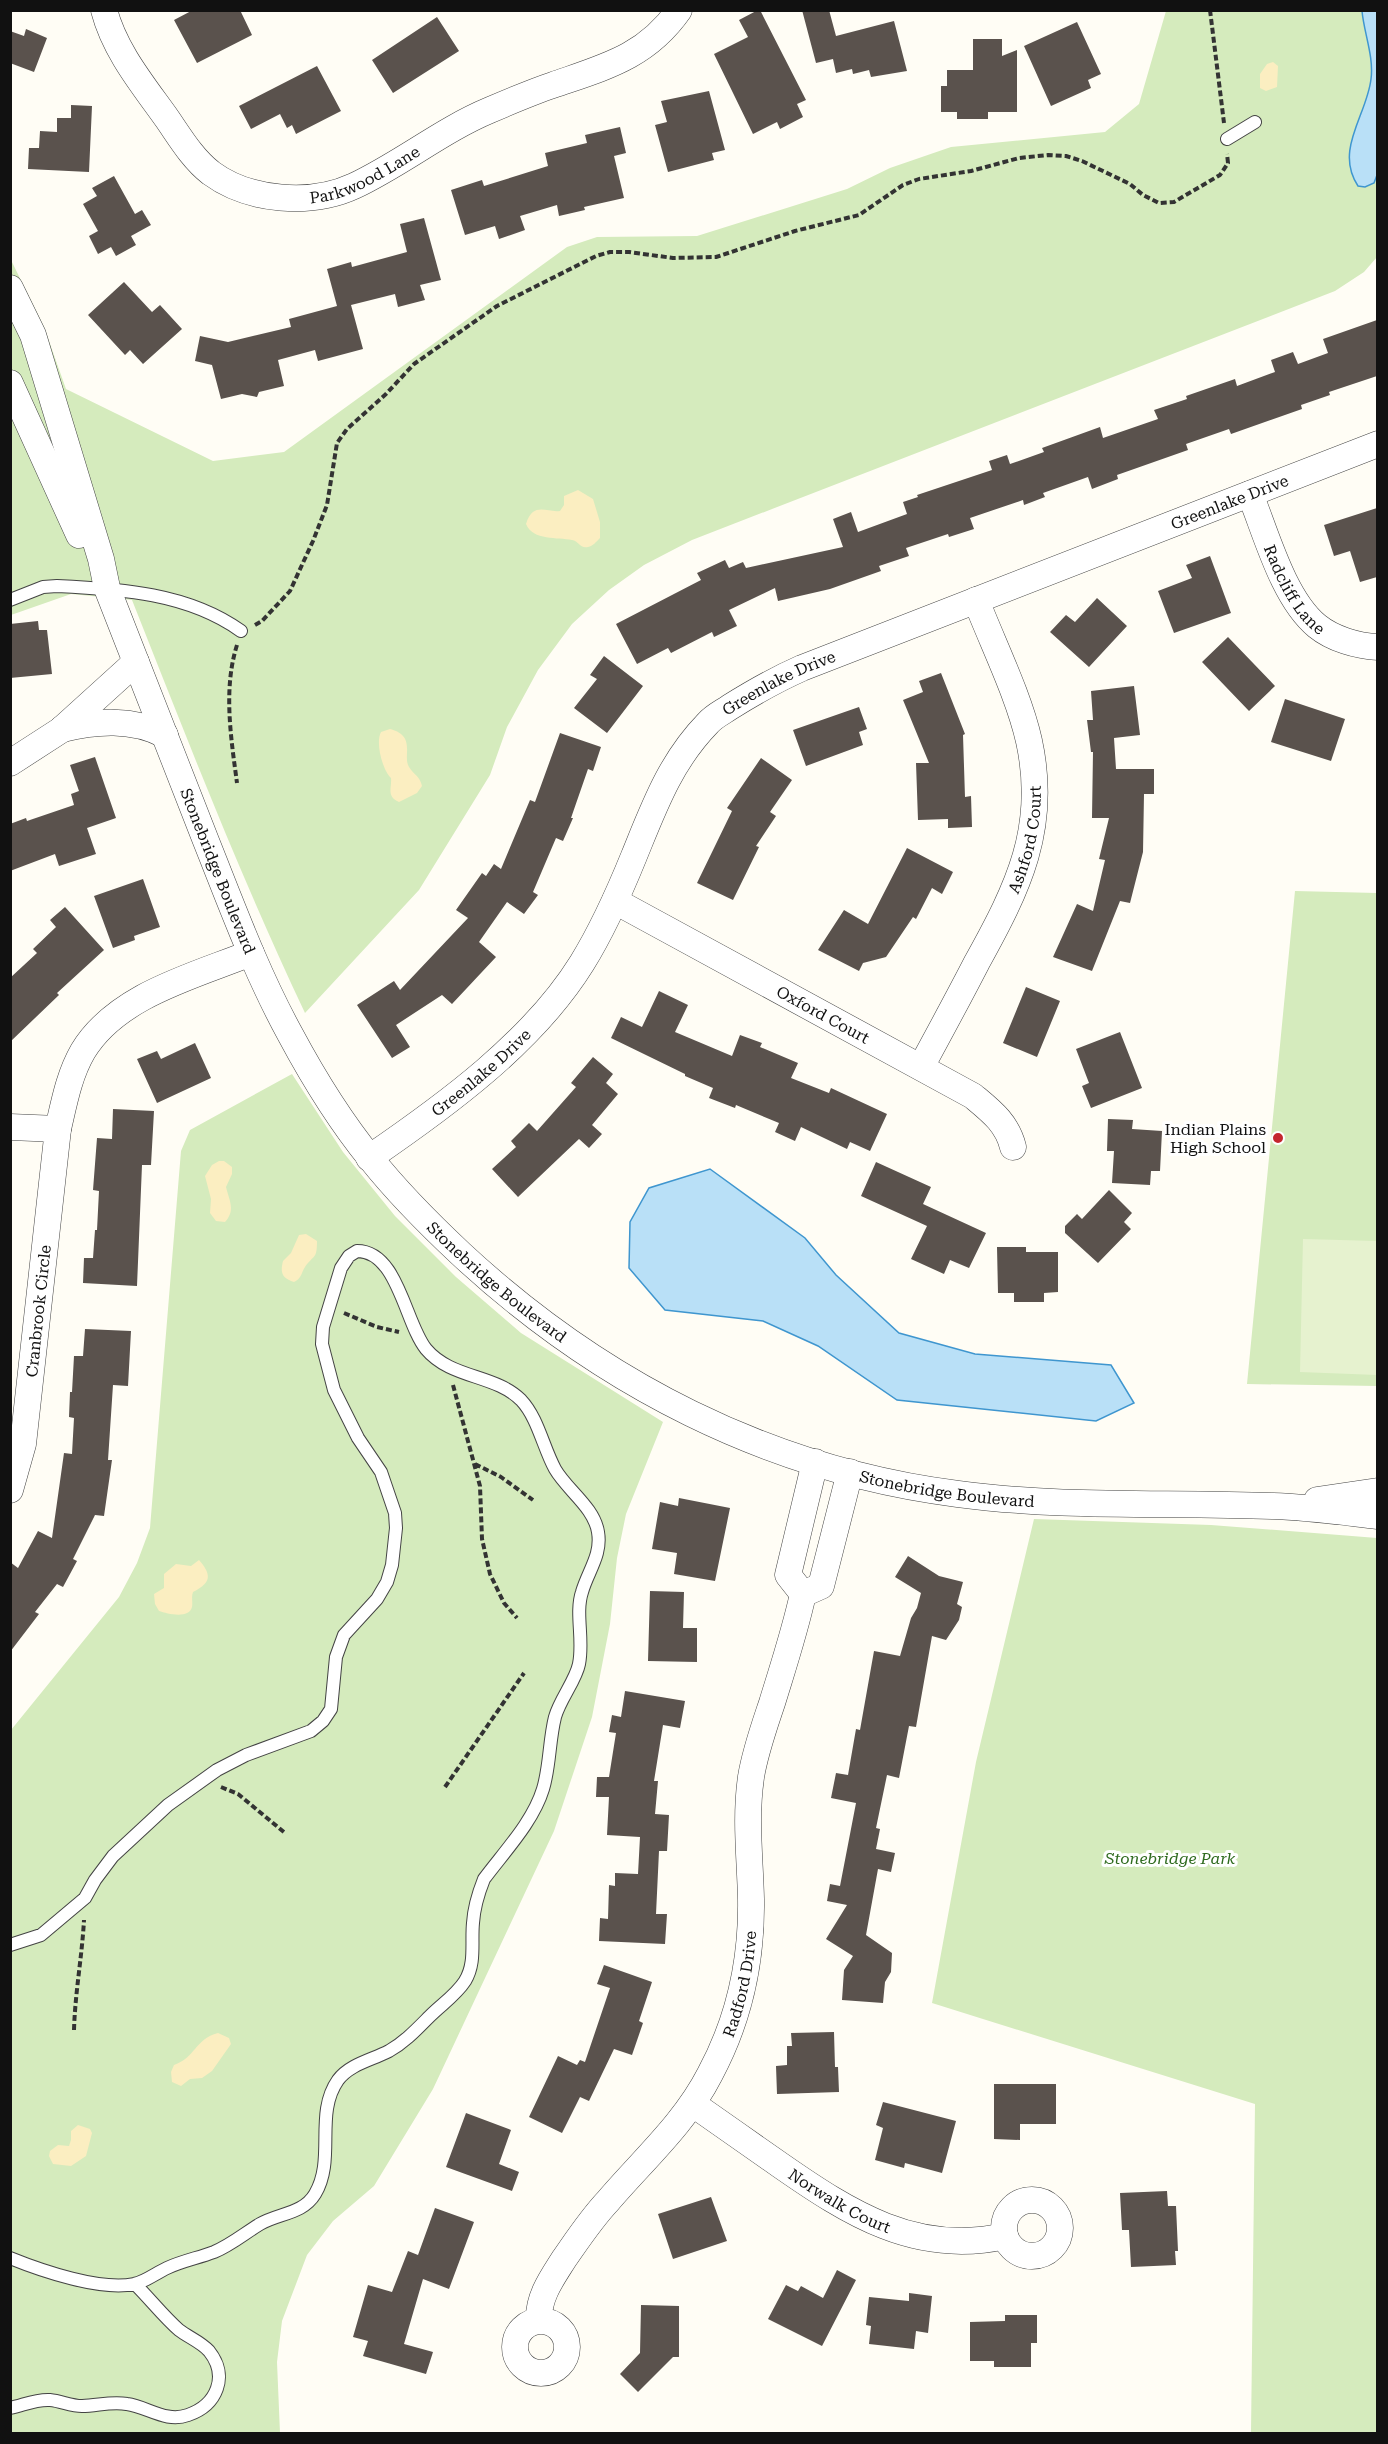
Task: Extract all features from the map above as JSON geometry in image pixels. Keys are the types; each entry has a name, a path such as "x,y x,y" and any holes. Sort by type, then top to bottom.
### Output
{"street":[{"name":"Parkwood Lane","path":"104,10 111,31 126,60 197,160 229,185 258,195 292,197 325,195 353,186 436,137 482,114 536,91 619,63 656,39 679,10"},
{"name":"Stonebridge Boulevard","path":"10,288 33,335 101,559 107,588 250,953 290,1034 328,1098 369,1158 426,1221 488,1279 554,1332 621,1376 673,1405 733,1434 850,1472 958,1494 1034,1501 1278,1506 1377,1516"},
{"path":"10,384 84,545 101,559"},
{"name":"Greenlake Drive","path":"369,1158 433,1114 489,1067 541,1017 581,964 615,901 665,781 682,753 709,721 754,691 785,675 1377,444"},
{"name":"Radcliff Lane","path":"1250,494 1286,583 1302,609 1317,626 1340,639 1362,646 1377,647"},
{"name":"Ashford Court","path":"921,1067 1015,891 1030,842 1035,805 1033,765 1024,723 976,600"},
{"path":"10,763 61,730 136,662"},
{"path":"61,730 82,724 125,723 151,728 165,735"},
{"name":"Oxford Court","path":"615,901 973,1096 1004,1124 1013,1147"},
{"name":"Cranbrook Circle","path":"10,1490 23,1444 58,1129 68,1086 83,1052 99,1029 128,1007 153,993 250,953"},
{"path":"10,1128 58,1129"},
{"path":"815,1462 788,1575 804,1594 821,1586 850,1472"},
{"name":"Stonebridge Boulevard","path":"1278,1506 1377,1491"},
{"name":"Radford Drive","path":"539,2320 538,2309 546,2289 587,2225 693,2104 723,2049 742,1992 751,1927 747,1825 751,1774 795,1631 804,1594"},
{"name":"Norwalk Court","path":"693,2104 854,2214 883,2226 918,2236 961,2242 1005,2236"}],"lane":[{"path":"1227,139 1255,122"},
{"path":"10,600 43,587 107,588 150,593 225,620 242,631"},
{"path":"10,1945 41,1935 85,1898 113,1856 168,1805 209,1776 246,1755 311,1731 323,1721 331,1709 336,1657 344,1635 378,1599 387,1582 392,1565 396,1528 395,1513 381,1472 358,1438 334,1390 322,1344 323,1327 341,1268 349,1256 357,1251 374,1254 381,1259 393,1280 427,1349 461,1373 498,1384 522,1402 556,1470 595,1521 598,1533 595,1562 581,1593 579,1666 556,1716 543,1789 532,1812 484,1879 475,1903 471,1965 465,1980 453,1996 409,2038 390,2051 352,2068 339,2078 331,2092 325,2130 326,2160 315,2195 299,2209 262,2223 215,2252 168,2268 135,2284 107,2285 37,2269 10,2258"},
{"path":"10,2408 36,2400 51,2400 80,2406 119,2403 172,2417 188,2416 215,2397 219,2386 219,2375 217,2363 208,2350 179,2329 135,2284"}],"path":[{"path":"237,783 232,743 229,679 242,631 262,621 290,591 327,505 337,443 347,429 386,394 414,363 497,306 596,256 610,252 696,259 716,257 795,231 859,215 903,185 919,178 971,171 1019,158 1066,156 1082,161 1130,184 1143,195 1159,203 1174,202 1220,175 1228,163 1227,139 1210,10"},
{"path":"328,1310 406,1334 427,1349"},
{"path":"443,1362 454,1390 480,1485 482,1539 490,1574 504,1603 517,1618"},
{"path":"474,1464 501,1477 533,1500"},
{"path":"445,1787 524,1673"},
{"path":"209,1776 219,1786 247,1802 285,1833"},
{"path":"74,2030 75,2001 82,1964 85,1898"}],"green space":[{"path":"1166,11 1377,11 1377,257 1364,272 1335,291 692,540 644,565 609,590 572,624 538,670 507,727 490,775 419,890 305,1013 237,860 132,600 71,594 11,615 10,258 44,327 66,389 213,461 284,452 567,247 597,237 697,236 847,189 890,168 951,147 1105,132 1139,104"},
{"path":"1295,891 1377,893 1377,1386 1247,1384"},
{"path":"292,1074 343,1152 395,1216 456,1277 521,1333 663,1422 626,1514 617,1558 610,1624 592,1717 554,1831 433,2089 374,2186 333,2221 307,2255 282,2321 277,2362 280,2433 11,2434 11,1730 119,1597 137,1563 150,1528 181,1151 190,1130"},
{"path":"1303,1239 1377,1241 1377,1375 1300,1372"},
{"name":"Stonebridge Park","path":"1034,1519 1211,1525 1377,1538 1377,2433 1251,2433 1255,2104 932,2003 976,1762"}],"sand":[{"path":"1273,62 1278,66 1277,87 1266,91 1260,88 1260,74 1267,64"},
{"path":"578,490 593,499 600,522 600,538 594,544 583,547 574,541 540,536 529,529 526,524 532,513 536,510 560,511 564,505 564,496"},
{"path":"390,729 398,732 406,741 407,762 422,786 417,793 399,802 392,797 390,792 391,778 385,769 379,750 381,732"},
{"path":"224,1161 232,1167 232,1174 226,1187 231,1209 225,1222 216,1221 210,1213 211,1199 205,1176 212,1165"},
{"path":"306,1234 317,1241 316,1251 300,1277 294,1282 283,1274 283,1261 291,1253 299,1235"},
{"path":"199,1560 206,1570 208,1579 193,1592 190,1611 178,1615 159,1611 155,1604 154,1594 164,1588 164,1574 176,1564 191,1566"},
{"path":"218,2033 229,2038 231,2044 212,2071 202,2078 190,2079 181,2086 172,2082 171,2072 174,2065 186,2058 204,2040"},
{"path":"78,2125 90,2129 92,2133 86,2156 71,2166 53,2164 49,2156 50,2151 58,2145 69,2146 71,2131"}],"water":[{"path":"1362,11 1378,11 1377,175 1374,183 1365,187 1358,186 1349,159 1354,132 1368,92 1372,71"},
{"path":"710,1169 805,1238 836,1275 899,1333 975,1354 1111,1365 1134,1403 1096,1421 897,1400 818,1346 763,1321 665,1310 629,1268 630,1222 649,1188"}],"building":[{"path":"193,10 240,10 252,35 197,63 174,20"},
{"path":"758,10 806,100 797,104 803,117 780,129 777,122 753,134 714,54 748,37 739,20"},
{"path":"802,10 829,10 836,36 894,21 907,71 871,77 869,70 853,74 852,69 836,73 833,59 816,63"},
{"path":"437,17 459,51 393,93 372,60"},
{"path":"1077,22 1101,74 1088,80 1091,88 1051,106 1024,46"},
{"path":"26,29 47,38 34,72 10,63 10,31 24,36"},
{"path":"973,39 1002,39 1002,56 1017,50 1017,112 988,112 988,119 957,119 957,112 941,112 941,86 947,86 947,70 973,70"},
{"path":"317,66 341,111 296,134 292,125 287,128 280,114 251,129 239,106"},
{"path":"709,91 725,150 712,153 714,160 668,172 655,125 667,122 661,101"},
{"path":"71,105 92,106 89,172 28,169 29,148 39,148 40,131 57,132 57,118 71,118"},
{"path":"620,127 626,153 614,156 624,198 584,207 585,210 559,216 557,205 520,216 525,230 499,239 495,226 465,235 451,190 482,180 484,186 548,166 545,153 587,143 585,135"},
{"path":"114,176 135,214 142,210 151,225 131,236 136,245 116,256 111,247 98,254 89,236 98,231 83,204 97,196 92,188"},
{"path":"424,218 441,280 420,285 425,300 398,307 395,294 351,305 363,349 318,361 315,350 278,360 284,386 259,392 257,397 242,394 221,399 212,365 195,361 200,336 228,342 291,327 289,319 337,306 327,269 351,262 352,267 407,252 400,224"},
{"path":"124,282 152,312 160,305 182,329 143,364 130,350 125,355 88,315"},
{"path":"1377,320 1377,376 1329,392 1330,395 1301,405 1302,409 1231,434 1229,429 1186,444 1188,450 1117,475 1118,479 1092,489 1088,477 1043,493 1045,497 1024,505 1023,500 970,518 974,529 949,537 948,534 906,548 909,556 879,566 881,571 830,589 778,601 775,588 729,610 737,626 714,637 712,632 671,653 668,648 637,664 616,624 701,580 697,573 725,560 729,568 743,562 746,568 843,547 833,519 851,512 858,532 907,514 903,502 918,497 917,495 992,470 989,461 1007,455 1010,464 1044,452 1042,448 1100,427 1103,438 1158,419 1154,410 1187,399 1186,396 1235,379 1237,386 1275,372 1271,360 1293,352 1298,364 1328,353 1323,339"},
{"path":"1377,508 1377,577 1360,582 1350,551 1334,556 1324,525"},
{"path":"1210,556 1231,613 1174,633 1158,591 1192,578 1186,565"},
{"path":"1097,598 1127,626 1089,667 1050,632 1066,615 1075,622"},
{"path":"38,621 39,630 47,630 52,674 10,678 10,624"},
{"path":"1228,637 1275,686 1249,711 1202,662"},
{"path":"604,656 643,686 607,733 574,708 597,679 590,675"},
{"path":"941,673 965,734 963,735 965,797 971,796 972,827 948,828 948,819 918,820 916,763 929,763 903,700 923,692 919,681"},
{"path":"1134,686 1140,735 1114,738 1116,769 1154,769 1154,794 1144,794 1143,852 1130,903 1120,901 1092,971 1053,957 1077,904 1093,911 1105,860 1099,859 1109,818 1092,818 1093,752 1091,752 1087,720 1093,720 1091,691"},
{"path":"1285,699 1345,719 1331,761 1271,742"},
{"path":"859,707 867,729 859,732 863,745 806,766 793,730"},
{"path":"560,733 601,747 593,771 588,769 571,818 573,818 563,841 556,838 533,892 538,895 524,914 507,902 479,942 496,957 452,1004 442,995 396,1025 410,1047 392,1058 357,1005 394,981 400,990 468,918 456,910 482,873 486,876 494,864 501,869 530,800 535,802"},
{"path":"95,757 116,818 87,828 96,854 59,866 55,854 10,871 10,824 26,818 27,821 74,805 71,794 79,791 70,765"},
{"path":"761,758 792,780 770,812 776,816 756,846 759,847 733,900 697,883 732,811 727,808"},
{"path":"907,848 953,872 942,894 932,888 916,919 913,917 886,957 863,963 859,971 818,950 844,910 868,924"},
{"path":"143,879 160,927 134,936 135,940 113,948 94,896"},
{"path":"65,907 104,950 57,993 59,995 10,1042 10,978 37,953 33,949 56,927 50,920"},
{"path":"1026,987 1060,1001 1037,1057 1003,1043"},
{"path":"659,991 688,1005 675,1032 732,1056 740,1035 762,1043 760,1047 798,1063 791,1078 829,1093 831,1088 887,1114 870,1151 850,1142 847,1149 801,1127 795,1141 775,1132 779,1123 736,1105 735,1108 709,1098 713,1088 611,1038 621,1017 642,1027"},
{"path":"1120,1032 1142,1088 1091,1108 1082,1086 1089,1083 1076,1049"},
{"path":"195,1043 211,1078 157,1103 137,1059 157,1051 161,1059"},
{"path":"593,1057 613,1074 606,1083 618,1094 592,1125 602,1134 589,1148 579,1139 518,1197 492,1169 516,1147 511,1141 529,1123 537,1131 576,1087 571,1083"},
{"path":"113,1109 154,1111 151,1165 142,1165 137,1286 83,1283 84,1258 93,1258 95,1230 97,1230 99,1191 93,1190 97,1138 112,1139"},
{"path":"1108,1119 1133,1120 1132,1129 1162,1131 1160,1171 1151,1171 1150,1185 1112,1183 1114,1151 1107,1151"},
{"path":"876,1162 931,1187 923,1204 986,1233 969,1268 950,1260 944,1274 911,1259 927,1226 861,1196"},
{"path":"1109,1190 1132,1213 1124,1222 1131,1229 1098,1263 1065,1233 1065,1226 1077,1214 1082,1219"},
{"path":"997,1247 1026,1247 1026,1252 1058,1252 1058,1292 1044,1293 1044,1302 1014,1302 1014,1293 998,1293"},
{"path":"85,1329 131,1331 128,1386 113,1385 108,1460 112,1460 104,1516 95,1515 73,1559 77,1561 63,1587 57,1584 35,1612 39,1614 10,1652 10,1562 18,1568 38,1531 52,1538 64,1453 72,1454 74,1418 69,1417 74,1356 83,1356"},
{"path":"679,1498 730,1508 715,1581 674,1574 677,1553 652,1549 660,1502 678,1506"},
{"path":"908,1556 939,1576 963,1582 957,1604 962,1607 959,1620 946,1640 932,1636 916,1727 909,1726 899,1778 887,1775 876,1828 880,1829 876,1849 895,1853 891,1872 878,1869 866,1935 892,1953 891,1972 885,1982 883,2003 842,2000 844,1970 853,1956 826,1939 847,1905 827,1901 830,1884 840,1886 856,1803 831,1798 836,1773 848,1775 856,1729 860,1730 874,1651 900,1656 911,1618 917,1608 921,1593 895,1577"},
{"path":"650,1591 684,1592 683,1628 697,1628 697,1662 648,1661"},
{"path":"625,1691 685,1701 680,1728 663,1725 654,1781 658,1781 655,1814 669,1815 667,1851 659,1851 656,1914 667,1914 665,1944 599,1941 600,1918 608,1919 609,1885 615,1886 615,1873 638,1874 640,1837 607,1835 609,1797 596,1797 597,1777 609,1777 616,1733 609,1732 612,1715 621,1717"},
{"path":"604,1965 652,1982 639,2021 643,2023 632,2055 614,2049 589,2101 580,2097 562,2133 529,2117 558,2056 577,2065 580,2060 585,2062 610,1988 597,1984"},
{"path":"834,2032 835,2067 838,2067 839,2092 777,2094 776,2066 787,2065 787,2046 792,2046 791,2033"},
{"path":"994,2084 1056,2084 1056,2124 1020,2124 1020,2140 994,2139"},
{"path":"883,2102 956,2121 942,2173 905,2163 904,2168 875,2160 883,2128 876,2125"},
{"path":"466,2113 511,2130 499,2164 519,2172 512,2191 446,2167"},
{"path":"1167,2191 1168,2206 1176,2206 1178,2251 1175,2251 1176,2265 1131,2267 1129,2230 1122,2230 1120,2193"},
{"path":"711,2197 727,2241 673,2259 658,2214"},
{"path":"435,2208 474,2222 449,2289 423,2279 404,2344 433,2352 426,2374 363,2356 368,2341 353,2337 368,2285 392,2292 408,2251 418,2255"},
{"path":"837,2270 856,2280 822,2346 768,2319 786,2285 798,2291 801,2286 823,2298"},
{"path":"909,2293 932,2296 928,2333 916,2331 914,2349 869,2344 871,2326 866,2325 869,2297 909,2301"},
{"path":"641,2305 679,2306 679,2357 673,2357 638,2392 620,2374 640,2353"},
{"path":"1005,2315 1037,2315 1037,2343 1031,2343 1031,2367 994,2367 994,2361 970,2361 970,2322 1005,2321"}],"place":[{"name":"Indian Plains High School","path":"1278,1138"}]}
